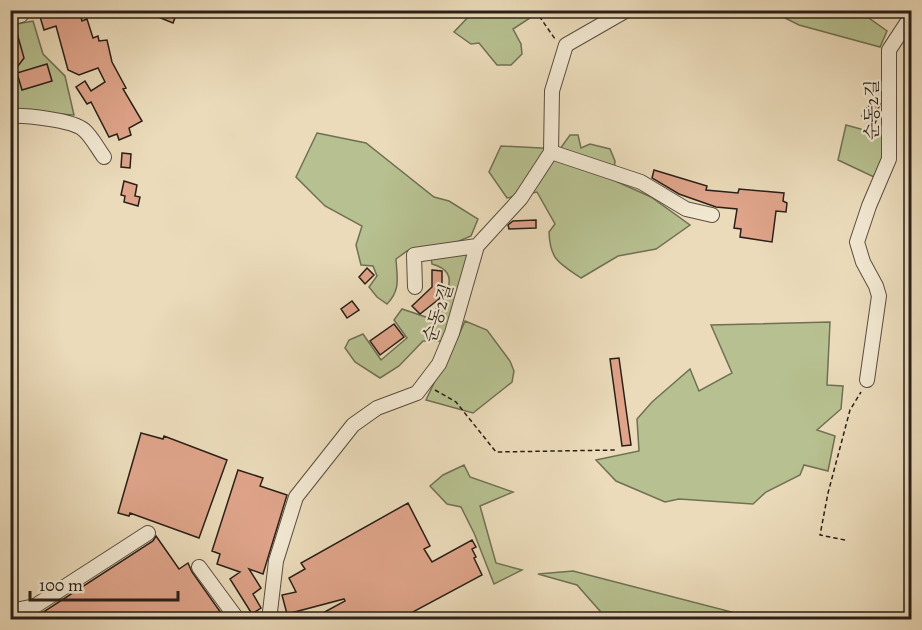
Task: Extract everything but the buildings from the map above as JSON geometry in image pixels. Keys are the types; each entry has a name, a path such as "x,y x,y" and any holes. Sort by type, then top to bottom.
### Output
{"street":[{"path":"627,10 567,45 552,91 551,152 641,182 686,209 712,215"},
{"name":"순동2길","path":"867,380 879,296 863,262 857,242 889,159 889,50 912,15"},
{"path":"10,116 22,115 75,125 84,130 104,157"},
{"name":"순동2길","path":"269,620 276,561 296,497 353,425 377,408 417,393 439,364 452,333 477,246 521,198 551,152"},
{"path":"415,287 414,255 477,246"},
{"path":"10,611 35,606 148,533"},
{"path":"199,567 238,620"}],"path":[{"path":"536,10 564,52"},
{"path":"845,540 820,535 828,493 850,410 867,380"},
{"path":"424,384 456,402 496,452 617,450"}],"green space":[{"path":"474,11 527,11 530,18 513,29 521,44 522,54 511,65 497,65 479,43 471,44 454,32"},
{"path":"771,11 859,11 887,31 880,47 799,25"},
{"path":"33,21 43,54 65,76 74,115 11,111 11,25"},
{"path":"846,125 883,135 884,154 874,177 838,160"},
{"path":"317,133 366,143 434,197 449,201 478,219 471,236 450,245 407,251 396,259 396,288 387,304 369,287 377,276 373,266 361,265 356,245 362,226 325,206 296,177"},
{"path":"570,135 578,135 581,148 590,144 610,149 615,161 613,180 651,197 690,225 656,249 618,256 581,278 567,268 557,260 551,249 549,232 555,224 537,192 507,198 489,172 501,146 560,149"},
{"path":"465,253 468,259 443,341 423,341 399,366 380,378 355,362 345,348 349,340 363,334 381,360 407,338 394,320 402,309 429,318 435,311 445,295 449,280 442,268 432,264 431,257"},
{"path":"465,321 487,330 510,361 514,371 512,382 473,413 426,400 446,365"},
{"path":"830,322 827,385 843,386 841,409 817,430 835,436 828,471 804,465 800,475 766,492 753,504 679,499 665,502 616,481 596,460 639,451 637,419 652,402 690,369 699,391 732,373 711,325"},
{"path":"464,465 470,477 513,492 480,506 496,563 522,570 494,584 461,507 447,504 430,486 443,475"},
{"path":"573,571 751,617 751,619 607,619 577,585 538,574"}]}
